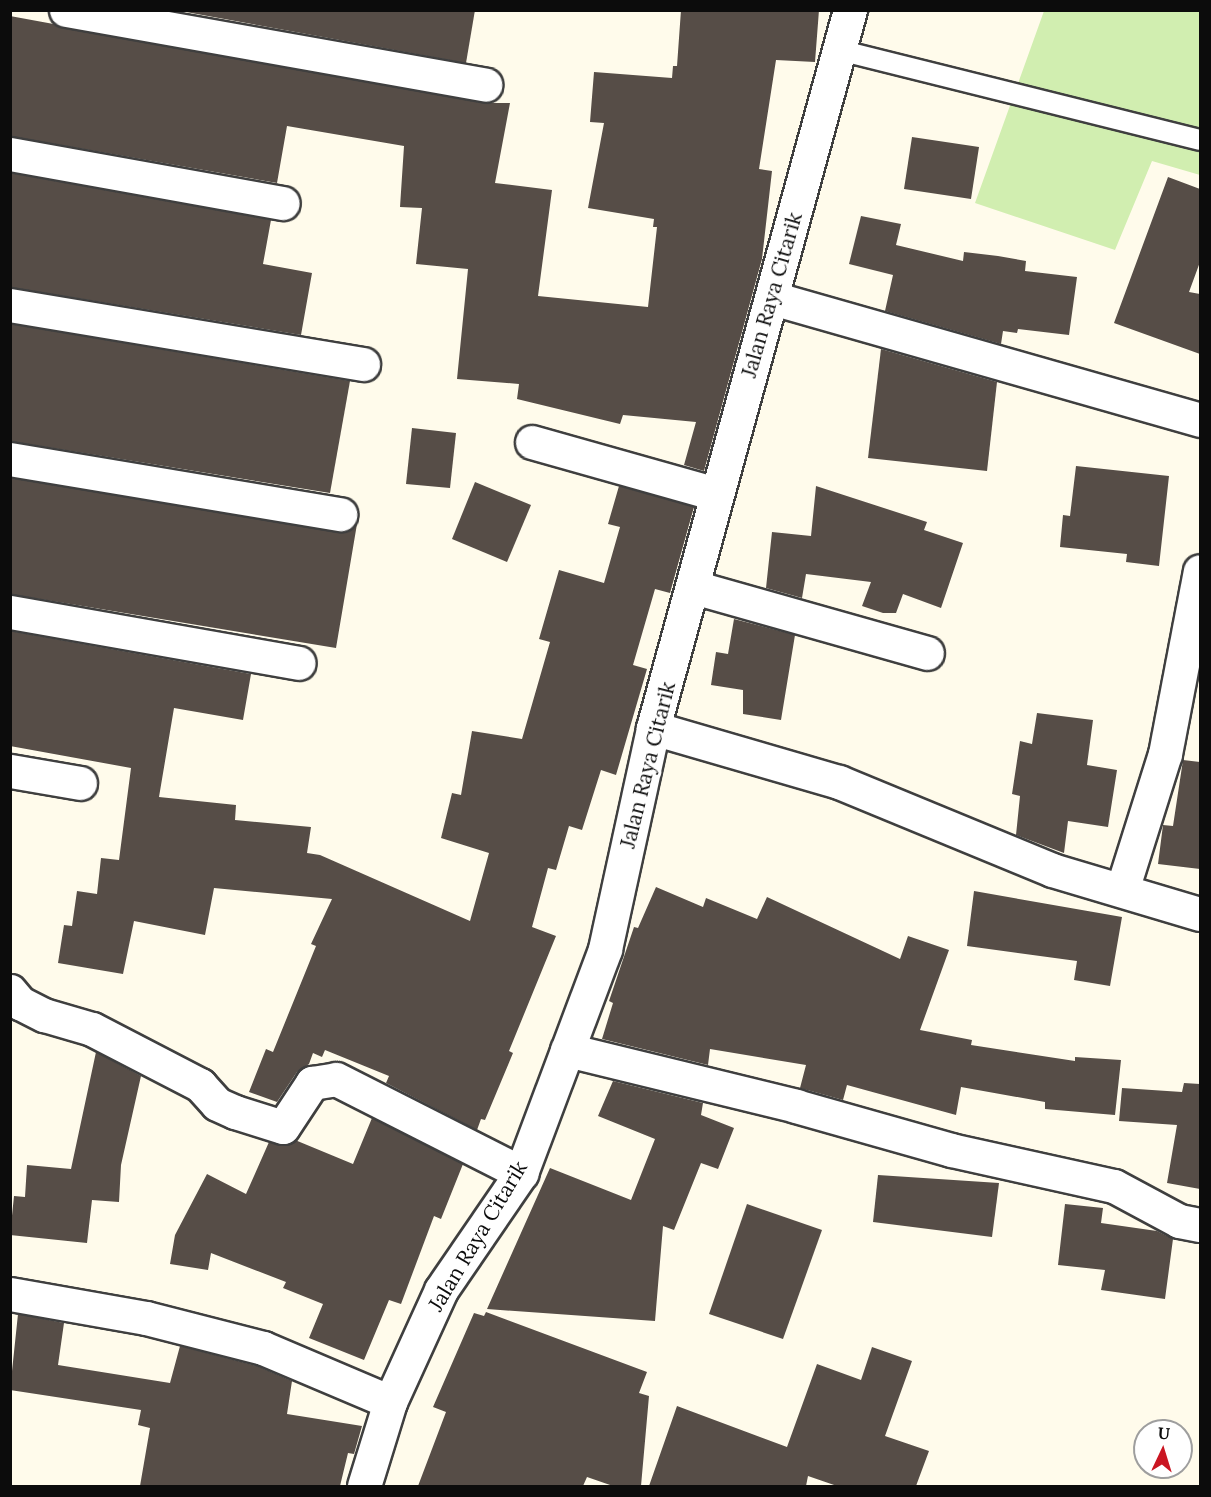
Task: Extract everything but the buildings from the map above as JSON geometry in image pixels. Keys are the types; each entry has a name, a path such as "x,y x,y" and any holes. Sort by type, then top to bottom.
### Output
{"street":[{"path":"66,10 485,85"},
{"name":"Jalan Raya Citarik","path":"364,1486 390,1402 441,1290 521,1173 605,949 653,728 694,587 716,494 850,10"},
{"path":"10,154 284,204"},
{"path":"772,298 1200,420"},
{"path":"10,304 363,364"},
{"path":"532,442 716,494"},
{"path":"10,459 339,514"},
{"path":"1122,890 1165,754 1200,571"},
{"path":"694,587 927,653"},
{"path":"10,612 299,663"},
{"path":"653,728 839,782 1052,870 1200,914"},
{"path":"10,771 81,783"},
{"path":"10,991 20,1003 44,1015 92,1029 200,1084 217,1104 235,1112 283,1127 314,1081 336,1079 521,1173"},
{"path":"567,1050 796,1106 951,1150 1114,1186 1179,1221 1200,1225"},
{"path":"10,1294 146,1318 263,1348 390,1402"}],"lane":[{"path":"839,50 1200,140"}],"green space":[{"path":"1044,11 1200,11 1200,175 1152,161 1115,250 975,203"}]}
